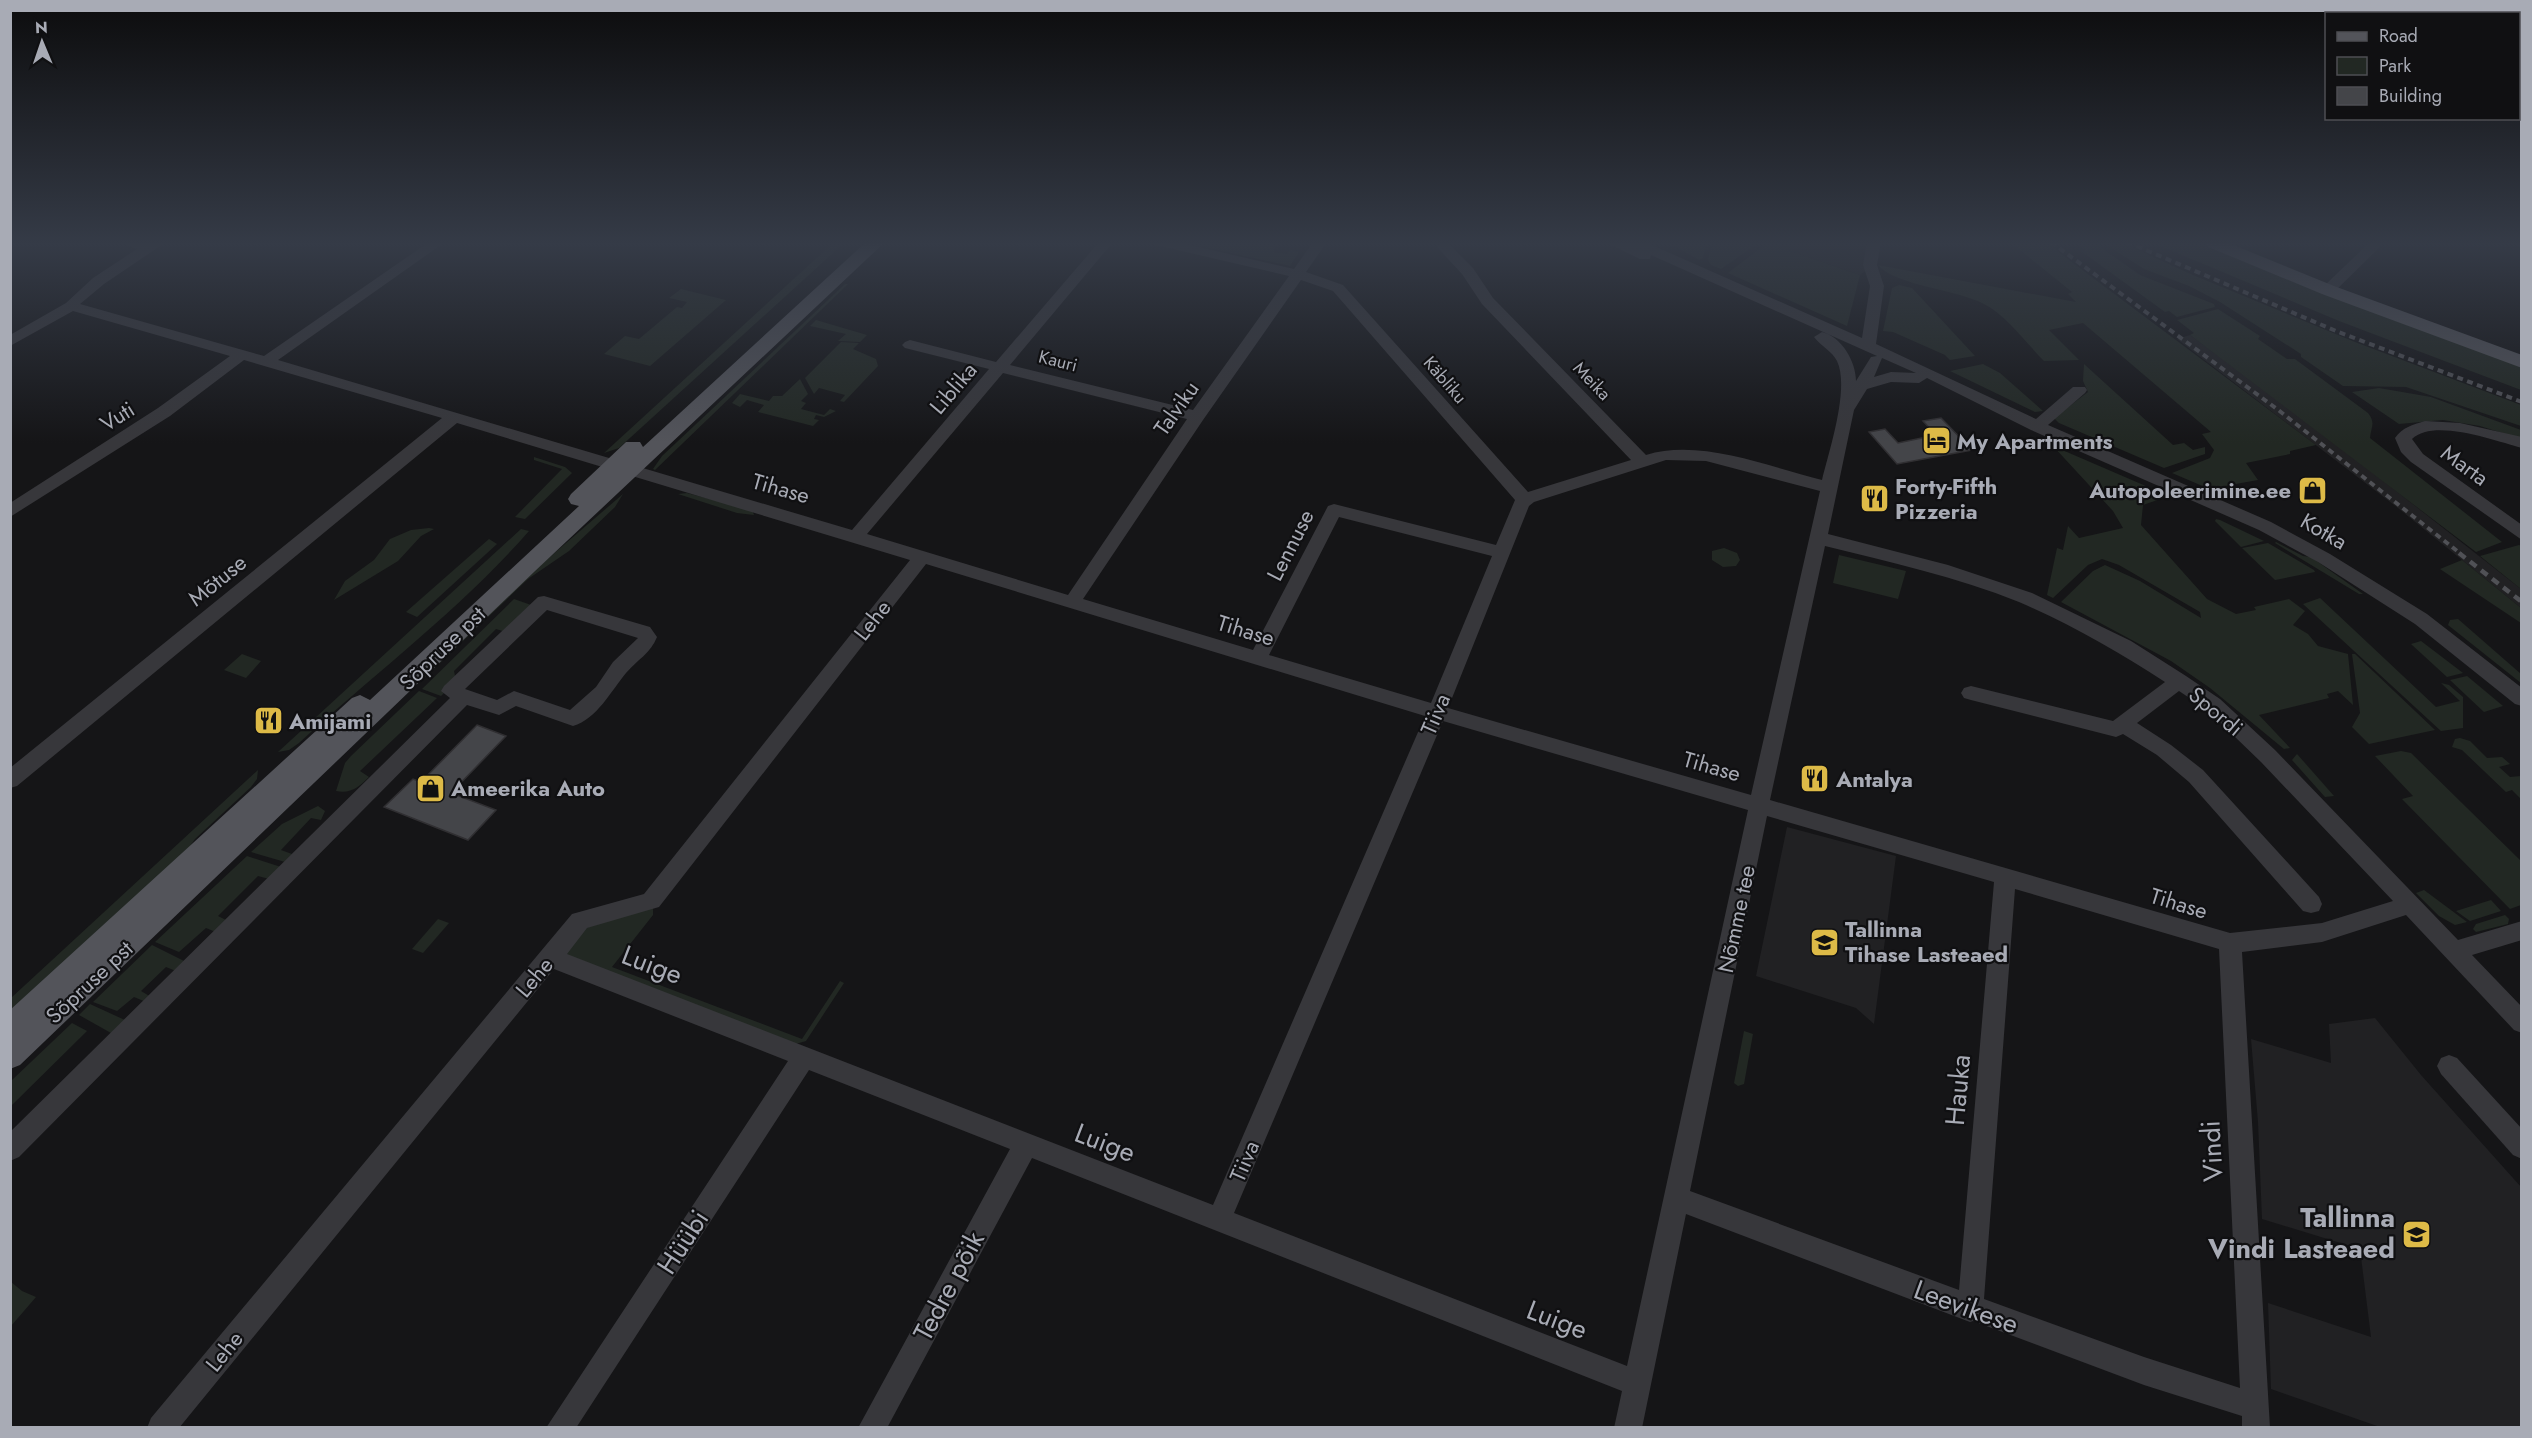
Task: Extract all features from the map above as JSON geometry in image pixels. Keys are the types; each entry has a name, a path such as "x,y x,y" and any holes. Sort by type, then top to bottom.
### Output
{"main road":[{"name":"Sõpruse pst","path":"10,1056 526,567 624,467 786,309"},
{"name":"Sõpruse pst","path":"10,1029 624,467 801,309"},
{"path":"2379,309 2522,362"}],"street":[{"path":"10,342 66,309"},
{"name":"Tihase","path":"82,309 267,361 1258,658 2230,943 2276,942 2334,930 2410,904"},
{"path":"267,361 342,309"},
{"name":"Liblika","path":"857,536 1049,309"},
{"name":"Talviku","path":"1072,602 1197,416 1273,309"},
{"name":"Käbliku","path":"1358,309 1525,500"},
{"name":"Meika","path":"1496,309 1643,462"},
{"path":"1772,309 1822,337 1869,354"},
{"path":"1775,309 1869,354"},
{"path":"1869,354 1874,309"},
{"path":"1822,337 1843,355 1854,386 1891,377 1919,378"},
{"name":"Kauri","path":"910,345 1197,416"},
{"name":"Vuti","path":"10,511 164,412 243,354"},
{"name":"Kotka","path":"1869,354 1919,378 2014,415"},
{"name":"Kotka","path":"1869,354 1940,378 2037,426 2216,502 2324,558 2421,619 2522,699"},
{"name":"Nõmme tee","path":"1628,1428 1846,411 1854,386 1869,354"},
{"path":"2037,426 2079,390"},
{"name":"Mõtuse","path":"10,780 454,417"},
{"name":"Marta","path":"2522,443 2474,430 2453,427 2418,428 2406,433 2403,438 2407,448 2522,534"},
{"path":"1525,500 1665,455 1706,456 1831,488"},
{"name":"Tiiva","path":"1219,1220 1525,500"},
{"name":"Lennuse","path":"1258,658 1334,510 1501,552"},
{"name":"Spordi","path":"1820,538 1942,569 2026,598 2124,646 2213,704 2268,756 2522,1023"},
{"name":"Lehe","path":"161,1428 580,921 651,901 923,556"},
{"path":"544,602 643,632 648,637 645,644 620,667 603,692 573,719 514,698 499,708 464,696 451,691 544,602"},
{"path":"1971,693 2116,729 2179,681"},
{"path":"10,1149 464,696"},
{"path":"2123,724 2164,750 2196,776 2311,904"},
{"name":"Hauka","path":"1970,1309 2005,876"},
{"path":"2454,951 2522,930"},
{"name":"Vindi","path":"2230,943 2256,1418"},
{"name":"Luige","path":"550,957 1638,1384"},
{"name":"Hüübi","path":"561,1428 805,1056"},
{"path":"2449,1066 2522,1147"},
{"name":"Tedre põik","path":"872,1428 1026,1144"},
{"name":"Leevikese","path":"1678,1199 1970,1309 2208,1394 2256,1418"}],"shaded area":[{"path":"2190,335 2307,421 2521,589 2521,608 2398,508 2177,339"},
{"name":"Tallinna Tihase Lasteaed","path":"1787,827 1896,856 1874,1024 1856,1008 1756,976"},
{"name":"Tallinna Vindi Lasteaed","path":"2375,1018 2421,1075 2521,1187 2521,1427 2380,1427 2271,1389 2268,1303 2371,1337 2360,1249 2262,1219 2258,1122 2251,1039 2331,1063 2329,1024"}],"green space":[{"path":"674,309 716,309 650,366 604,354 625,336 639,339"},
{"path":"761,309 771,309 619,448 604,453"},
{"path":"818,309 822,309 655,470 653,469 662,456"},
{"path":"1809,309 1851,309 1847,326"},
{"path":"1888,309 1932,309 1975,356 1950,360 1945,355 1893,332 1883,331"},
{"path":"1992,309 2135,309 2316,445 2290,451 2290,454 2246,463 2258,480 2219,487 2230,493 2226,496 2172,473 2210,458 2214,450 2202,434 2211,432 2083,323 2049,330 2079,360 2044,361"},
{"path":"2161,309 2207,309 2177,317 2169,311 2165,312"},
{"path":"2218,309 2260,336 2258,339 2287,359 2295,359 2368,413 2372,422 2370,438 2502,542 2476,552 2190,335 2194,333 2177,320"},
{"path":"2231,309 2275,309 2521,405 2521,426 2406,387 2343,386 2301,357 2301,354"},
{"path":"2311,309 2368,309 2521,366 2521,390"},
{"path":"816,320 867,335 860,342 838,341 846,334 810,326"},
{"path":"841,342 859,343 853,349 876,359 878,366 844,402 840,401 845,395 819,388 814,394 805,378"},
{"path":"1983,364 2000,373 2043,411 2035,412 1950,371"},
{"path":"2084,364 2173,445 2184,443 2193,450 2205,447 2205,454 2164,468 2059,423 2054,418 2088,392 2083,381"},
{"path":"800,379 808,394 801,401 806,403 801,409 824,415 830,409 836,411 824,417 816,415 814,419 819,420 813,426 758,412 764,405 747,400 740,407 732,403 740,394 769,401 773,396 782,396"},
{"path":"2379,388 2431,397 2521,430 2521,439 2480,426 2443,420 2399,424 2352,392"},
{"path":"2053,446 2169,496 2143,505 2141,525 2207,599 2236,614 2256,610 2254,607 2289,599 2305,611 2293,625 2308,634 2318,646 2348,654 2353,705 2338,691 2327,694 2329,698 2259,715 2290,748 2284,749 2210,688 2171,661 2061,602 2093,571 2105,565 2140,581 2201,618 2200,612 2119,565 2102,559 2088,565 2053,598 2047,595 2057,548 2063,550 2068,526 2079,538 2123,528 2113,511"},
{"path":"534,457 565,467 572,473 525,519 515,517 562,469 534,460"},
{"path":"687,493 752,510 754,515 737,513 678,494"},
{"path":"623,494 615,507 569,551 528,579 419,683 444,654 537,568"},
{"path":"2216,519 2264,541 2241,547 2215,521"},
{"path":"434,529 421,536 398,561 334,600 345,581 374,560 390,539 411,530"},
{"path":"521,529 529,531 446,614 299,743 289,750 278,752"},
{"path":"489,539 497,544 417,617 406,612"},
{"path":"2276,542 2303,556 2311,557 2363,594 2359,594"},
{"path":"2268,543 2315,572 2275,580 2242,548"},
{"path":"2521,546 2521,589 2480,556"},
{"path":"1724,548 1737,553 1740,560 1736,566 1723,567 1712,560 1712,551"},
{"path":"1839,555 1906,571 1898,599 1833,583"},
{"path":"2462,560 2521,608 2521,623 2440,569"},
{"path":"2320,598 2436,707 2460,701 2441,683 2449,685 2463,697 2463,728 2441,731 2303,604"},
{"path":"514,599 534,606 506,632 496,629 454,671 456,681 441,696 422,689"},
{"path":"2458,619 2521,674 2521,683 2448,625 2450,620"},
{"path":"2421,641 2463,673 2447,677 2411,644"},
{"path":"242,654 261,661 246,678 224,670"},
{"path":"2352,654 2355,654 2435,730 2369,744 2352,727 2360,713"},
{"path":"2467,676 2503,706 2484,712 2450,680"},
{"path":"419,691 437,698 360,771 369,777 365,781 350,791 336,791 345,763"},
{"path":"2455,739 2470,741 2487,758 2502,757 2510,764 2499,767 2510,777 2521,776 2521,799 2512,790 2506,792 2462,750 2452,747"},
{"path":"2401,751 2411,753 2521,861 2521,905 2510,909 2402,799 2413,796 2375,756"},
{"path":"2297,754 2334,796 2325,797 2292,760"},
{"path":"258,770 257,779 251,787 195,839 179,862 11,1019 11,998"},
{"path":"318,806 325,811 321,820 311,818 281,850 292,854 285,862 251,852 282,824"},
{"path":"247,856 281,867 269,879 258,876 218,916 228,921 218,933 206,928 179,952 155,942"},
{"path":"2424,890 2467,922 2455,925 2439,916 2416,893"},
{"path":"2491,900 2501,911 2470,921 2456,911"},
{"path":"653,904 653,915 612,967 802,1039 840,981 844,983 806,1041 792,1045 563,955 578,931"},
{"path":"2505,915 2509,919 2508,924 2476,932 2473,929 2476,924"},
{"path":"438,919 449,923 423,953 412,949"},
{"path":"152,945 190,964 181,973 166,967 141,991 151,997 146,1002 134,997 117,1011 93,1002"},
{"path":"90,1004 127,1021 111,1033 79,1015"},
{"path":"72,1023 87,1031 11,1106 11,1081"},
{"path":"1744,1031 1753,1034 1744,1084 1738,1086 1734,1083"},
{"path":"11,1282 22,1291 36,1297 11,1326"}],"building":[{"name":"My Apartments","path":"1941,418 1972,450 1897,464 1869,432 1885,429 1898,443 1936,435 1923,421"},
{"name":"Ameerika Auto","path":"477,725 506,736 451,793 496,810 468,840 384,807 413,779 421,782"}],"railway":[{"path":"2142,309 2277,409 2461,554"},
{"path":"2285,309 2522,402"},
{"path":"2459,553 2522,602"}],"place":[{"name":"My Apartments","path":"1936,441"},
{"name":"Autopoleerimine.ee","path":"2312,490"},
{"name":"Forty-Fifth Pizzeria","path":"1874,499"},
{"name":"Amijami","path":"268,721"},
{"name":"Antalya","path":"1815,779"},
{"name":"Ameerika Auto","path":"430,788"},
{"name":"Tallinna Tihase Lasteaed","path":"1824,942"},
{"name":"Tallinna Vindi Lasteaed","path":"2416,1234"}]}
